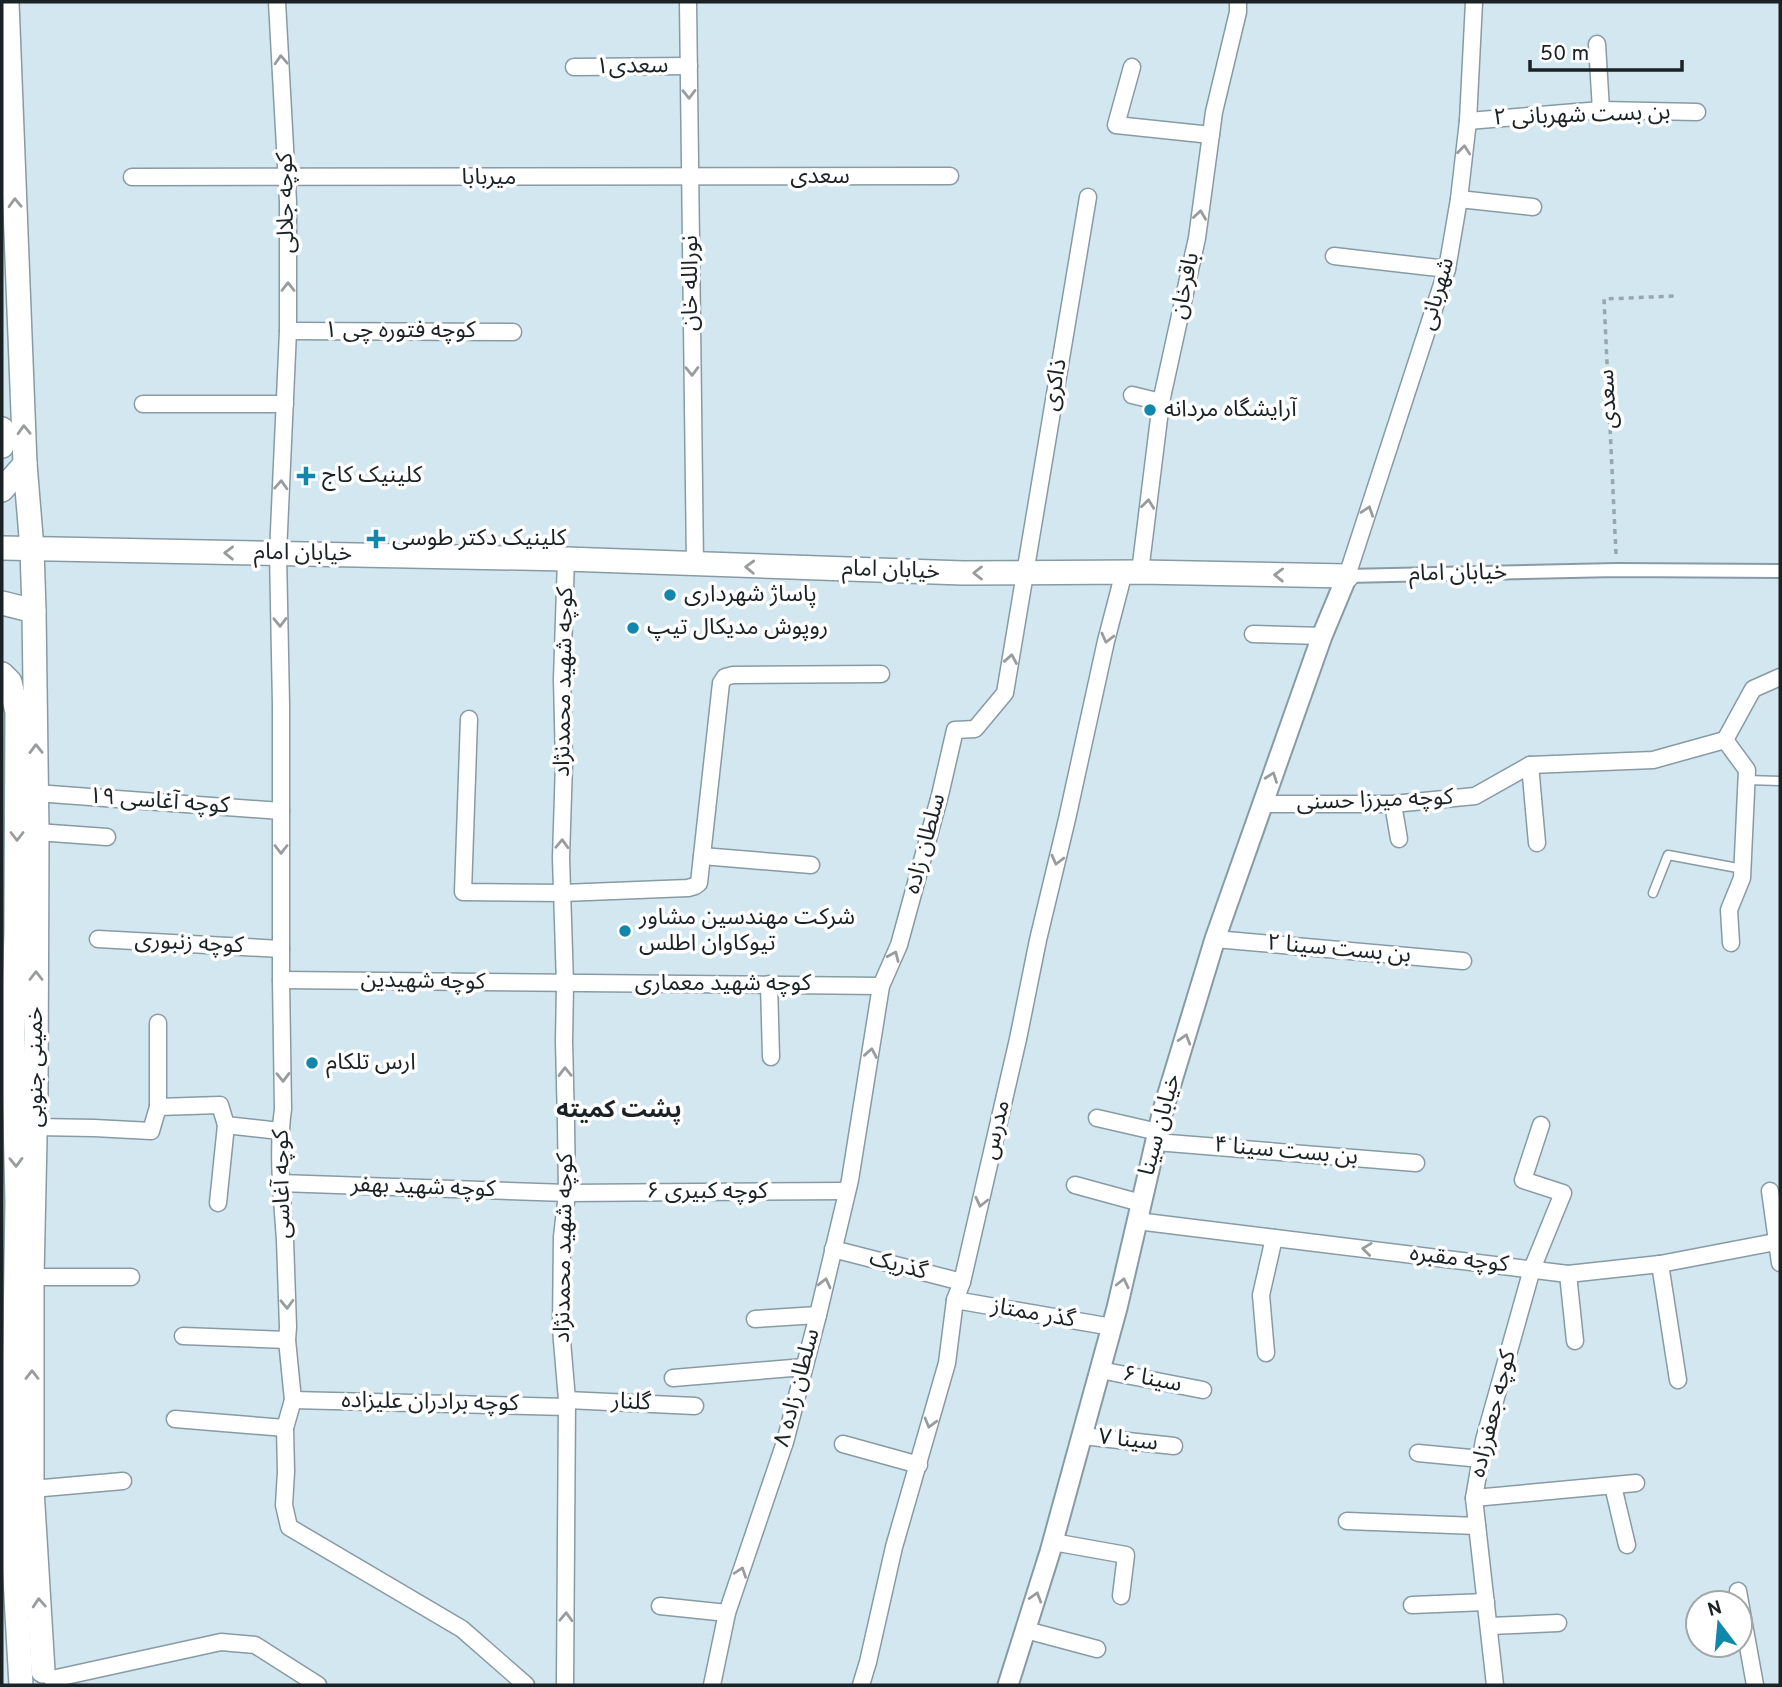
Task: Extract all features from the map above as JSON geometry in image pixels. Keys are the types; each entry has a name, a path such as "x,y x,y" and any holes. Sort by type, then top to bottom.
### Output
{"main road":[{"name":"خمینی جنوبی","path":"7,2 25,464 34,611 37,832 32,1489 50,1678"},
{"path":"2,429 2,446"},
{"path":"2,490 25,464"},
{"name":"خیابان امام","path":"2,548 566,559 963,573 1132,572 1347,576"},
{"path":"2,603 34,611"},
{"name":"خمینی جنوبی","path":"2,674 10,682 17,712 7,1036 7,1522 10,1637 21,1685"},
{"path":"21,1685 29,1668 50,1678"}],"street":[{"name":"کوچه جلالی","path":"277,2 288,177 288,331 278,553"},
{"name":"نورالله خان","path":"688,2 695,565"},
{"name":"باقرخان","path":"1132,572 1161,402 1197,238 1214,111 1238,12 1238,2"},
{"name":"شهربانی","path":"1347,576 1447,269 1468,121 1474,2"},
{"path":"1597,44 1601,110"},
{"name":"سعدی۱","path":"574,67 689,66"},
{"path":"1132,67 1116,125 1211,135"},
{"name":"بن بست شهربانی ۲","path":"1468,121 1601,110 1697,112"},
{"name":"سعدی","path":"691,178 950,176"},
{"name":"میربابا","path":"132,177 691,178"},
{"name":"ذاکری","path":"1004,693 1088,197"},
{"path":"1459,199 1533,207"},
{"path":"1334,256 1447,269"},
{"name":"کوچه فتوره چی ۱","path":"288,331 513,332"},
{"path":"1132,395 1161,402"},
{"path":"143,404 285,404"},
{"name":"کوچه آغاسی","path":"278,553 283,1109 280,1130 280,1182 287,1340 293,1400 285,1428 284,1505 289,1527 462,1629 526,1685"},
{"name":"کوچه شهید محمدنژاد","path":"565,1685 567,1404 561,1329 562,1237 567,1193 561,858 566,559"},
{"name":"خیابان امام","path":"1347,576 1617,570 1780,571"},
{"name":"مدرس","path":"861,1685 894,1548 947,1363 955,1300 962,1282 1009,1080 1038,940 1107,641 1132,572"},
{"name":"خیابان سینا","path":"1008,1685 1053,1542 1112,1327 1163,1110 1215,939 1322,636 1347,576"},
{"path":"1252,634 1322,636"},
{"path":"468,719 463,892 563,893 695,886 699,883 721,683 725,677 881,674"},
{"path":"1731,943 1729,911 1742,878 1747,770 1725,740 1753,689 1780,677"},
{"name":"سلطان زاده","path":"865,1086 881,986 899,945 956,730 975,729 1004,693"},
{"name":"کوچه میرزا حسنی","path":"1262,804 1394,804 1475,796 1530,765 1653,760 1725,740"},
{"path":"1530,765 1537,842"},
{"name":"کوچه آغاسی ۱۹","path":"36,793 281,811"},
{"path":"1394,804 1399,839"},
{"path":"37,832 107,837"},
{"path":"702,856 811,865"},
{"name":"کوچه زنبوری","path":"98,939 281,949"},
{"name":"بن بست سینا ۲","path":"1215,939 1463,961"},
{"name":"کوچه شهیدین","path":"281,980 565,984"},
{"name":"کوچه شهید معماری","path":"565,984 881,986"},
{"path":"769,985 771,1057"},
{"path":"36,1127 151,1131 158,1107 158,1023"},
{"name":"سلطان زاده ۸","path":"712,1685 727,1613 785,1442 818,1315 847,1191 865,1086"},
{"path":"158,1107 220,1105 226,1125 218,1203"},
{"name":"بن بست سینا ۴","path":"1097,1118 1157,1137 1416,1163"},
{"path":"226,1125 280,1130"},
{"name":"کوچه جعفرزاده","path":"1495,1685 1474,1498 1484,1440 1532,1269 1563,1193 1522,1180 1541,1125"},
{"name":"کوچه شهید بهفر","path":"280,1182 567,1193"},
{"name":"کوچه مقبره","path":"1075,1185 1139,1212 1274,1237 1568,1274 1660,1264 1779,1241"},
{"name":"کوچه کبیری ۶","path":"567,1193 847,1191"},
{"path":"1770,1191 1779,1241 1780,1264"},
{"path":"1266,1353 1261,1295 1274,1237"},
{"name":"گذریک","path":"834,1249 962,1282"},
{"path":"1660,1264 1678,1380"},
{"path":"1568,1274 1574,1341"},
{"path":"32,1278 131,1277"},
{"name":"گذر ممتاز","path":"955,1300 1112,1327"},
{"path":"755,1319 818,1315"},
{"path":"183,1336 287,1340"},
{"path":"673,1378 804,1367"},
{"name":"سینا ۶","path":"1100,1370 1203,1390"},
{"name":"کوچه برادران علیزاده","path":"293,1400 567,1404"},
{"name":"گلنار","path":"567,1404 695,1406"},
{"path":"175,1419 285,1428"},
{"name":"سینا ۷","path":"1082,1436 1174,1446"},
{"path":"843,1444 919,1465"},
{"path":"1419,1453 1481,1459"},
{"path":"32,1489 124,1481"},
{"path":"1474,1498 1636,1483"},
{"path":"1613,1486 1627,1545"},
{"path":"1346,1521 1477,1526"},
{"path":"1053,1542 1126,1555 1121,1597"},
{"path":"1412,1605 1486,1602"},
{"path":"660,1606 727,1613"},
{"path":"1489,1626 1558,1623"},
{"path":"1026,1630 1097,1649"},
{"path":"50,1678 221,1642 255,1645 318,1685"},
{"path":"1750,1659 1755,1685"}],"lane":[{"path":"1747,780 1780,781"},
{"path":"1653,893 1668,855 1742,869"}],"path":[{"name":"سعدی","path":"1617,570 1604,299 1675,296"}],"place":[{"name":"آرایشگاه مردانه","path":"1150,410"},
{"name":"کلینیک کاج","path":"306,476"},
{"name":"کلینیک دکتر طوسی","path":"376,539"},
{"name":"پاساژ شهرداری","path":"670,595"},
{"name":"روپوش مدیکال تیپ","path":"633,628"},
{"name":"شرکت مهندسین مشاور تیوکاوان اطلس","path":"625,931"},
{"name":"ارس تلکام","path":"312,1063"}],"district":[{"name":"پشت کمیته","path":"619,1111"}]}
